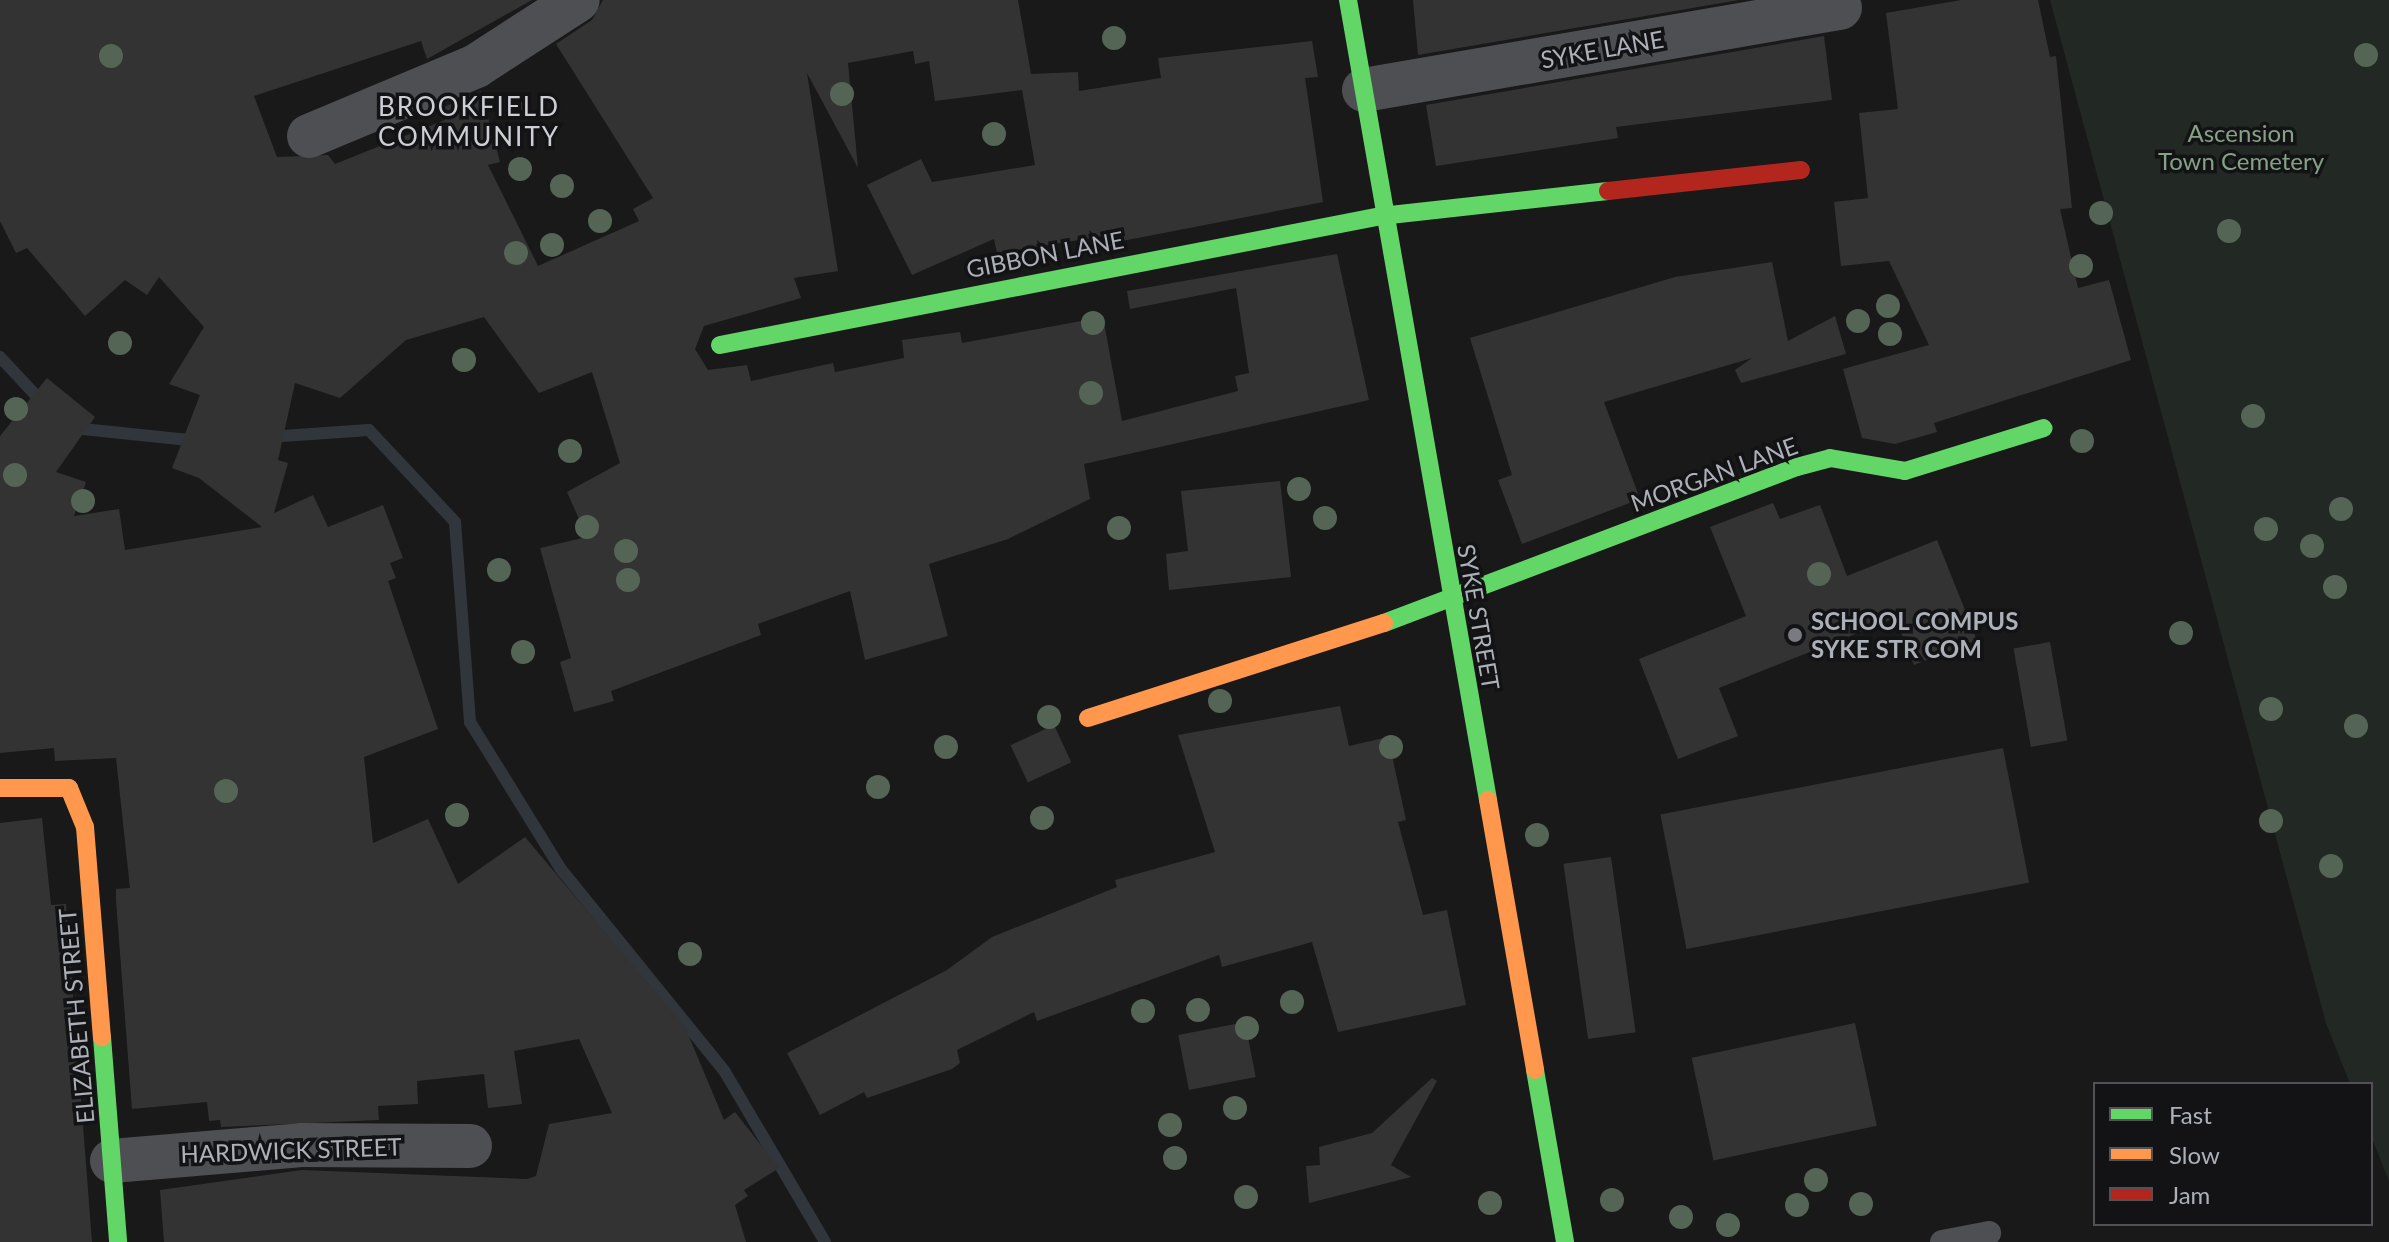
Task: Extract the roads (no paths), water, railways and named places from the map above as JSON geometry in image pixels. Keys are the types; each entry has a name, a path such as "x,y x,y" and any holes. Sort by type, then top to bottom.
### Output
{"street":[{"path":"309,136 476,66 578,0"},
{"name":"SYKE STREET","path":"1348,0 1381,216 1565,1242"},
{"name":"SYKE LANE","path":"1364,90 1840,8"},
{"name":"GIBBON LANE","path":"720,345 1381,216 1801,170"},
{"name":"MORGAN LANE","path":"1088,718 1342,639 1797,467 1830,458 1905,471 2044,428"},
{"name":"ELIZABETH STREET","path":"0,788 69,788 85,827 118,1242"},
{"name":"HARDWICK STREET","path":"112,1161 301,1145 470,1146"}],"lane":[{"path":"1942,1242 1989,1233"}],"waterway":[{"path":"0,357 44,404"},
{"path":"73,428 198,441"},
{"path":"268,437 369,430 455,522 470,722 560,868 725,1072 825,1242"}],"place":[{"name":"SCHOOL COMPUS SYKE STR COM","path":"1795,635"}],"district":[{"name":"BROOKFIELD COMMUNITY","path":"469,122"}],"park label":[{"name":"Ascension Town Cemetery","path":"2241,147"}]}
